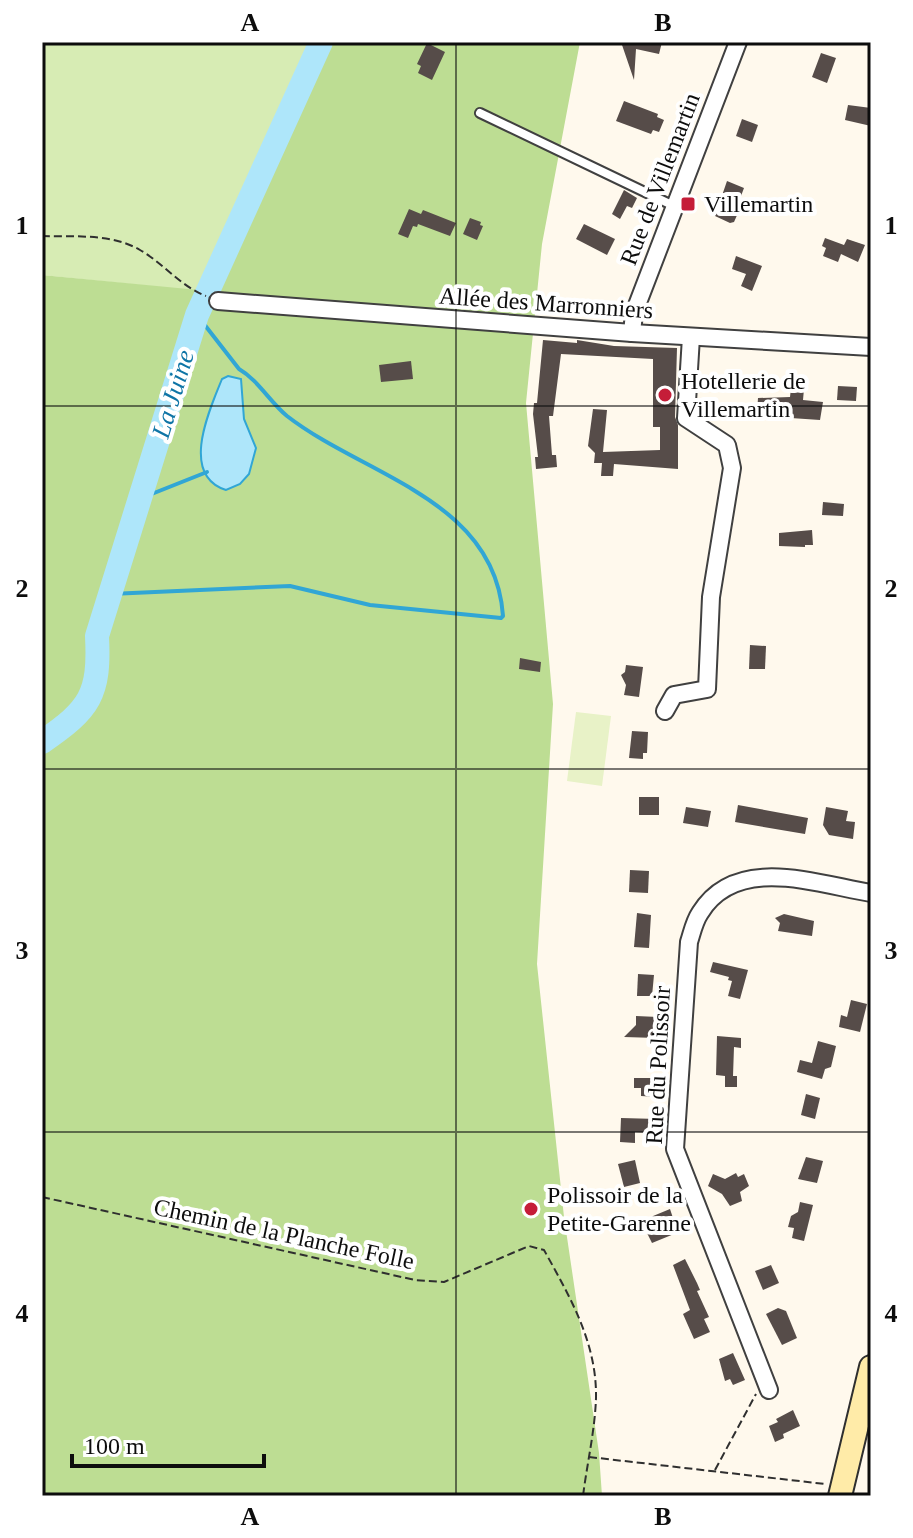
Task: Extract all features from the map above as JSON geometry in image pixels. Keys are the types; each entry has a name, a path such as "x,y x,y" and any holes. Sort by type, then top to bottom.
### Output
{"main road":[{"path":"840,1491 871,1367"}],"street":[{"name":"Rue de Villemartin","path":"632,333 634,313 738,42"},
{"name":"Allée des Marronniers","path":"218,301 632,333 871,347"},
{"path":"665,711 674,695 707,689 711,597 732,468 727,445 686,418 691,337"},
{"name":"Rue du Polissoir","path":"766,1384 675,1149 689,942 698,915 709,900 742,880 770,875 871,893"}],"lane":[{"path":"480,113 674,206"}],"path":[{"path":"42,236 116,239 141,250 192,291"},
{"name":"Chemin de la Planche Folle","path":"42,1197 415,1280 444,1282 529,1246 544,1250 581,1317 594,1366 596,1400 583,1496"},
{"path":"715,1471 766,1384"},
{"path":"588,1457 715,1471 840,1491"}],"green space":[{"path":"42,42 319,42 209,292 42,275"},
{"path":"319,42 580,42 542,244 526,403 553,704 537,964 564,1217 599,1453 602,1496 42,1496 42,275 209,291","holes":["228,376 241,379 244,419 256,449 249,474 240,484 226,490 209,480"]},
{"path":"576,712 611,716 602,786 567,781"}],"water":[{"path":"228,376 241,379 244,419 256,448 249,474 240,484 226,490 212,482 204,471 201,456 211,407 222,379"}],"building":[{"path":"621,42 662,42 659,54 636,49 634,80"},
{"path":"427,43 445,52 432,80 418,73 421,66 417,64"},
{"path":"821,53 836,58 827,83 812,77"},
{"path":"624,101 658,114 657,117 664,120 659,132 653,130 651,134 616,121"},
{"path":"848,105 871,108 871,126 845,120"},
{"path":"742,119 758,125 752,142 736,136"},
{"path":"727,181 744,188 735,212 738,213 734,222 730,223 715,216"},
{"path":"624,190 637,198 632,208 627,206 620,219 612,214"},
{"path":"409,209 421,214 423,210 456,223 450,236 418,224 417,227 413,226 408,238 398,234"},
{"path":"470,218 483,226 477,240 463,234"},
{"path":"584,224 615,239 607,255 576,239"},
{"path":"825,238 844,245 847,239 865,245 858,262 841,254 838,262 823,256"},
{"path":"736,256 762,266 752,291 741,286 746,274 732,269"},
{"path":"543,340 677,348 675,417 678,425 678,469 614,464 613,476 601,476 602,463 594,463 595,453 588,446 593,409 607,410 603,452 660,450 660,427 653,427 653,359 561,354 553,416 549,416 552,455 556,455 557,467 536,469 535,457 538,457 533,414 534,403 537,403"},
{"path":"411,361 413,379 381,382 379,365"},
{"path":"721,375 745,376 743,391 719,390"},
{"path":"838,386 857,387 856,401 837,400"},
{"path":"791,388 804,389 803,400 823,402 820,420 776,417 776,414 757,412 758,398 790,397"},
{"path":"823,502 844,504 843,516 822,515"},
{"path":"812,530 813,545 779,546 779,533"},
{"path":"750,645 766,646 765,669 749,669"},
{"path":"520,658 541,662 540,672 519,669"},
{"path":"626,665 643,667 639,697 624,695 626,685 621,675"},
{"path":"632,731 648,732 647,753 643,753 643,759 629,758"},
{"path":"639,797 659,797 659,815 639,815"},
{"path":"738,805 808,818 805,834 735,822"},
{"path":"686,807 711,811 708,827 683,823"},
{"path":"826,807 848,811 846,821 855,822 853,839 829,835 823,825"},
{"path":"630,870 649,871 648,893 629,892"},
{"path":"637,913 651,915 649,948 634,947"},
{"path":"784,914 814,921 812,936 778,931 780,923 775,918"},
{"path":"713,962 748,970 740,999 728,996 732,981 728,980 729,977 710,972"},
{"path":"638,974 654,975 652,996 637,996"},
{"path":"851,1000 867,1004 860,1032 839,1027 841,1015 847,1017"},
{"path":"636,1016 658,1017 657,1038 624,1037 636,1025"},
{"path":"717,1036 741,1038 741,1048 734,1047 733,1076 737,1076 737,1087 725,1087 725,1076 716,1075"},
{"path":"818,1041 836,1046 831,1067 825,1069 822,1079 797,1072 800,1060 812,1063"},
{"path":"634,1078 658,1078 658,1097 641,1096 641,1088 634,1088"},
{"path":"806,1094 820,1098 815,1119 801,1115"},
{"path":"621,1118 658,1119 657,1133 635,1132 635,1143 620,1142"},
{"path":"806,1157 823,1161 817,1183 798,1179"},
{"path":"635,1160 640,1183 624,1187 618,1164"},
{"path":"736,1173 738,1177 744,1174 749,1186 740,1192 742,1201 730,1206 722,1194 708,1186 713,1174 725,1179"},
{"path":"800,1202 813,1205 804,1241 792,1238 794,1228 788,1227 791,1216 798,1212"},
{"path":"670,1209 673,1224 670,1225 674,1234 652,1243 641,1221"},
{"path":"685,1259 709,1317 704,1319 710,1332 694,1339 683,1314 690,1310 673,1265"},
{"path":"771,1265 779,1283 763,1290 755,1271"},
{"path":"778,1308 786,1311 797,1338 782,1345 766,1314"},
{"path":"733,1353 745,1380 733,1385 730,1379 725,1381 719,1359"},
{"path":"793,1410 800,1426 783,1434 784,1438 775,1442 769,1426"}],"waterway":[{"name":"La Juine","path":"42,742 81,710 94,687 97,636 197,315 321,42"},
{"path":"110,594 290,586 370,605 503,616 495,576 477,544 451,517 421,495 287,416 239,369 197,315"},
{"path":"139,499 207,472"}],"place":[{"name":"Villemartin","path":"688,204"},
{"name":"Hotellerie de Villemartin","path":"665,395"},
{"name":"Polissoir de la Petite-Garenne","path":"531,1209"}]}
